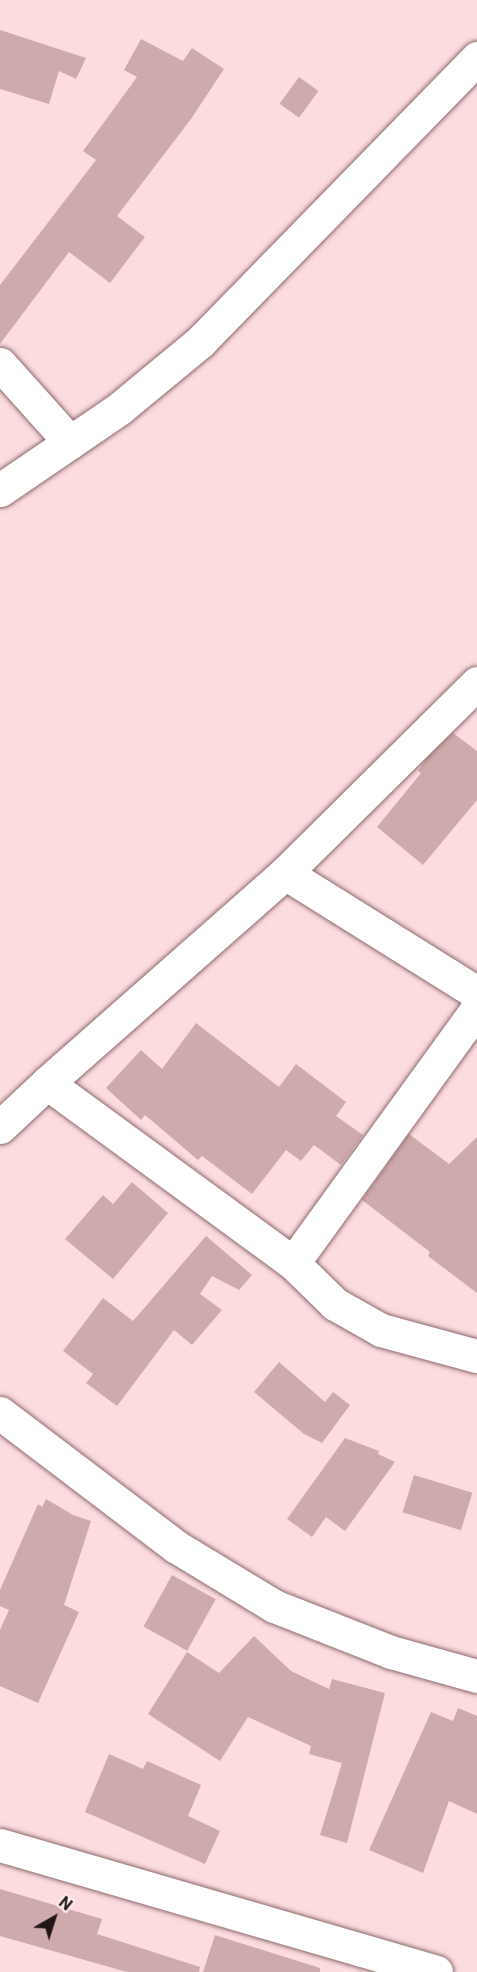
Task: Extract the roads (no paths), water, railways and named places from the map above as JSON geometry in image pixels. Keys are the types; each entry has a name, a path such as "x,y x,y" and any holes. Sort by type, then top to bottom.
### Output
{"street":[{"path":"0,490 120,408 200,342 477,57"},
{"path":"0,364 70,442"},
{"path":"0,1127 285,873 477,683"},
{"path":"285,873 477,993"},
{"path":"293,1263 477,1009"},
{"path":"47,1083 293,1263 334,1304 381,1330 477,1356"},
{"path":"0,1413 175,1546 274,1606 391,1652 477,1676"},
{"path":"0,1845 436,1972"}]}
